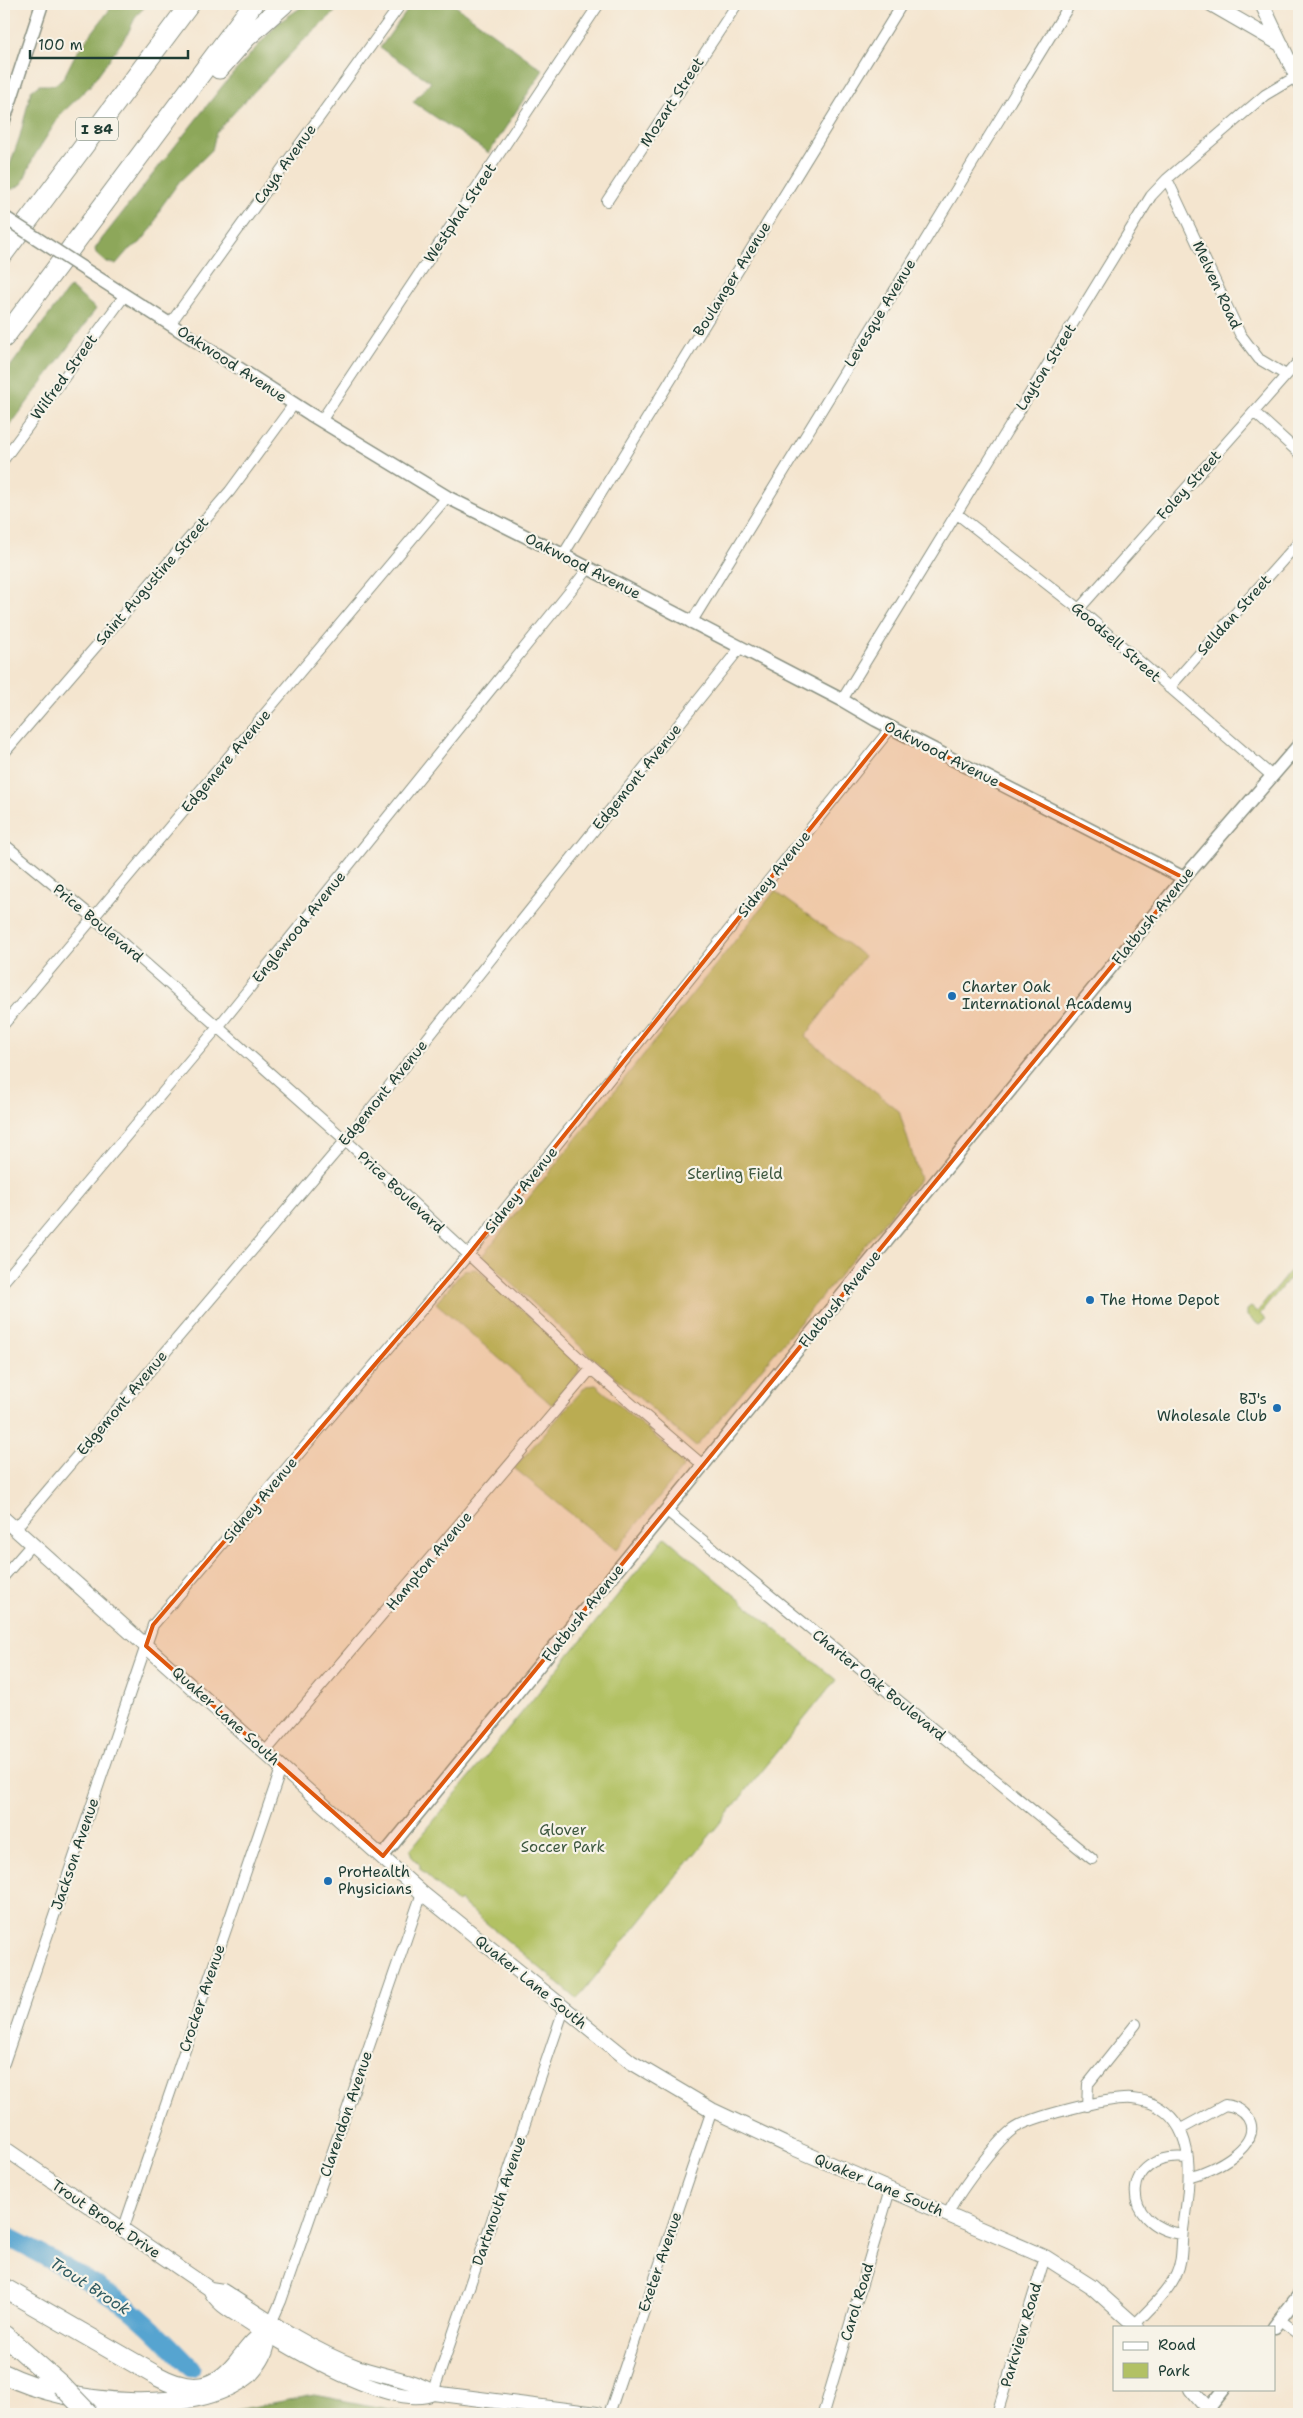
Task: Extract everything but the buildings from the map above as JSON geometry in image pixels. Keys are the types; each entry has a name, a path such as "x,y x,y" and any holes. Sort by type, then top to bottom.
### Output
{"highway":[{"name":"I 84","path":"4,253 190,4"},
{"path":"4,338 253,4"},
{"path":"172,112 209,80 246,38 284,4"},
{"path":"4,2288 157,2376 183,2388 198,2388 220,2379 234,2367 255,2341 269,2328"},
{"path":"4,2374 51,2393 85,2402 141,2408 187,2407 218,2398 241,2381 263,2354 269,2328"},
{"path":"4,2335 40,2365 89,2414"},
{"path":"4,2346 40,2365"}],"main road":[{"path":"1262,4 1298,79"},
{"path":"1219,5 1282,45"},
{"name":"Quaker Lane South","path":"4,1519 383,1856 422,1893 642,2070 712,2110 791,2147 1045,2257 1092,2287 1136,2326"},
{"name":"Trout Brook Drive","path":"4,2148 210,2289 217,2301 269,2328 314,2362 367,2384 416,2397 433,2393 597,2414"},
{"path":"1192,2390 1210,2412"}],"street":[{"path":"4,120 42,4"},
{"name":"Caya Avenue","path":"170,324 401,4"},
{"name":"Westphal Street","path":"321,422 599,4"},
{"name":"Mozart Street","path":"608,201 737,4"},
{"name":"Boulanger Avenue","path":"562,554 902,4"},
{"name":"Levesque Avenue","path":"691,623 1070,4"},
{"name":"Layton Street","path":"842,700 1145,206 1167,179 1265,95 1298,79"},
{"name":"Melven Road","path":"1167,179 1240,334 1259,359 1286,375"},
{"name":"Oakwood Avenue","path":"4,217 321,422 447,497 562,554 691,623 842,700 891,728 1184,878"},
{"name":"Wilfred Street","path":"4,459 124,295"},
{"name":"Foley Street","path":"1079,609 1299,361"},
{"name":"Saint Augustine Street","path":"4,753 230,491 294,404"},
{"path":"1254,412 1299,452"},
{"name":"Edgemere Avenue","path":"4,1024 447,497"},
{"name":"Goodsell Street","path":"956,513 1079,609 1272,776"},
{"name":"Selldan Street","path":"1169,688 1299,542"},
{"name":"Englewood Avenue","path":"4,1281 218,1027 588,568"},
{"name":"Edgemont Avenue","path":"15,1529 346,1140 740,648"},
{"name":"Sidney Avenue","path":"146,1646 153,1626 469,1254 891,728"},
{"name":"Flatbush Avenue","path":"383,1856 1184,878 1299,745"},
{"name":"Price Boulevard","path":"4,844 94,918 346,1140 591,1369 704,1466"},
{"name":"Hampton Avenue","path":"265,1752 591,1369"},
{"name":"Charter Oak Boulevard","path":"667,1511 1092,1859"},
{"path":"4,1576 32,1544"},
{"name":"Jackson Avenue","path":"4,2063 146,1646"},
{"name":"Crocker Avenue","path":"123,2230 282,1766"},
{"name":"Clarendon Avenue","path":"269,2328 422,1893"},
{"name":"Dartmouth Avenue","path":"433,2393 564,2009"},
{"path":"1087,2106 1088,2084 1136,2024"},
{"path":"948,2214 954,2201 1012,2130 1026,2122 1087,2106 1130,2099 1147,2101 1160,2107 1172,2117 1181,2130 1190,2176 1180,2264 1175,2276 1136,2326"},
{"path":"1181,2130 1224,2105 1244,2112 1250,2122 1252,2132 1248,2142 1241,2150 1205,2173 1190,2176"},
{"name":"Exeter Avenue","path":"609,2414 712,2110"},
{"path":"1182,2234 1169,2232 1152,2224 1139,2208 1136,2190 1139,2180 1152,2162 1170,2156 1187,2158"},
{"name":"Carol Road","path":"823,2414 890,2190"},
{"name":"Parkview Road","path":"997,2414 1045,2257"},
{"path":"1299,2295 1277,2323 1299,2334"},
{"path":"1210,2412 1223,2390"}],"highlighted area":[{"path":"891,728 1184,878 667,1511 383,1856 146,1646 153,1625 469,1254"}],"green space":[{"path":"114,4 148,4 136,16 127,35 89,87 61,114 33,158 22,184 13,189 6,189 4,182 20,136 31,91 39,85 54,85 63,79 75,55"},
{"path":"306,4 350,4 337,10 302,42 216,133 212,150 179,182 161,207 153,227 140,243 128,250 116,264 106,262 96,253 95,249 101,240 224,84 278,23"},
{"path":"412,4 453,4 543,70 489,153 413,102 431,82 380,48"},
{"path":"70,287 96,309 4,434 4,375"},
{"name":"Sterling Field","path":"775,891 864,956 805,1037 899,1111 920,1179 696,1447 592,1357 482,1256"},
{"path":"1299,1260 1299,1266 1260,1314 1266,1320 1259,1325 1247,1316 1247,1310 1251,1307 1257,1312"},
{"path":"477,1269 579,1362 579,1372 552,1405 436,1303 464,1270"},
{"path":"596,1385 679,1457 683,1467 616,1550 514,1468 586,1386"},
{"name":"Glover Soccer Park","path":"665,1537 836,1680 577,1999 460,1901 457,1903 420,1869 420,1865 412,1857 410,1850"},
{"path":"314,2395 415,2414 216,2414"}],"waterway":[{"name":"Trout Brook","path":"4,2235 51,2260 113,2297 152,2329 191,2368"}],"place":[{"name":"Charter Oak International Academy","path":"952,996"},
{"name":"The Home Depot","path":"1090,1300"},
{"name":"BJ's Wholesale Club","path":"1277,1408"},
{"name":"ProHealth Physicians","path":"328,1881"}]}
